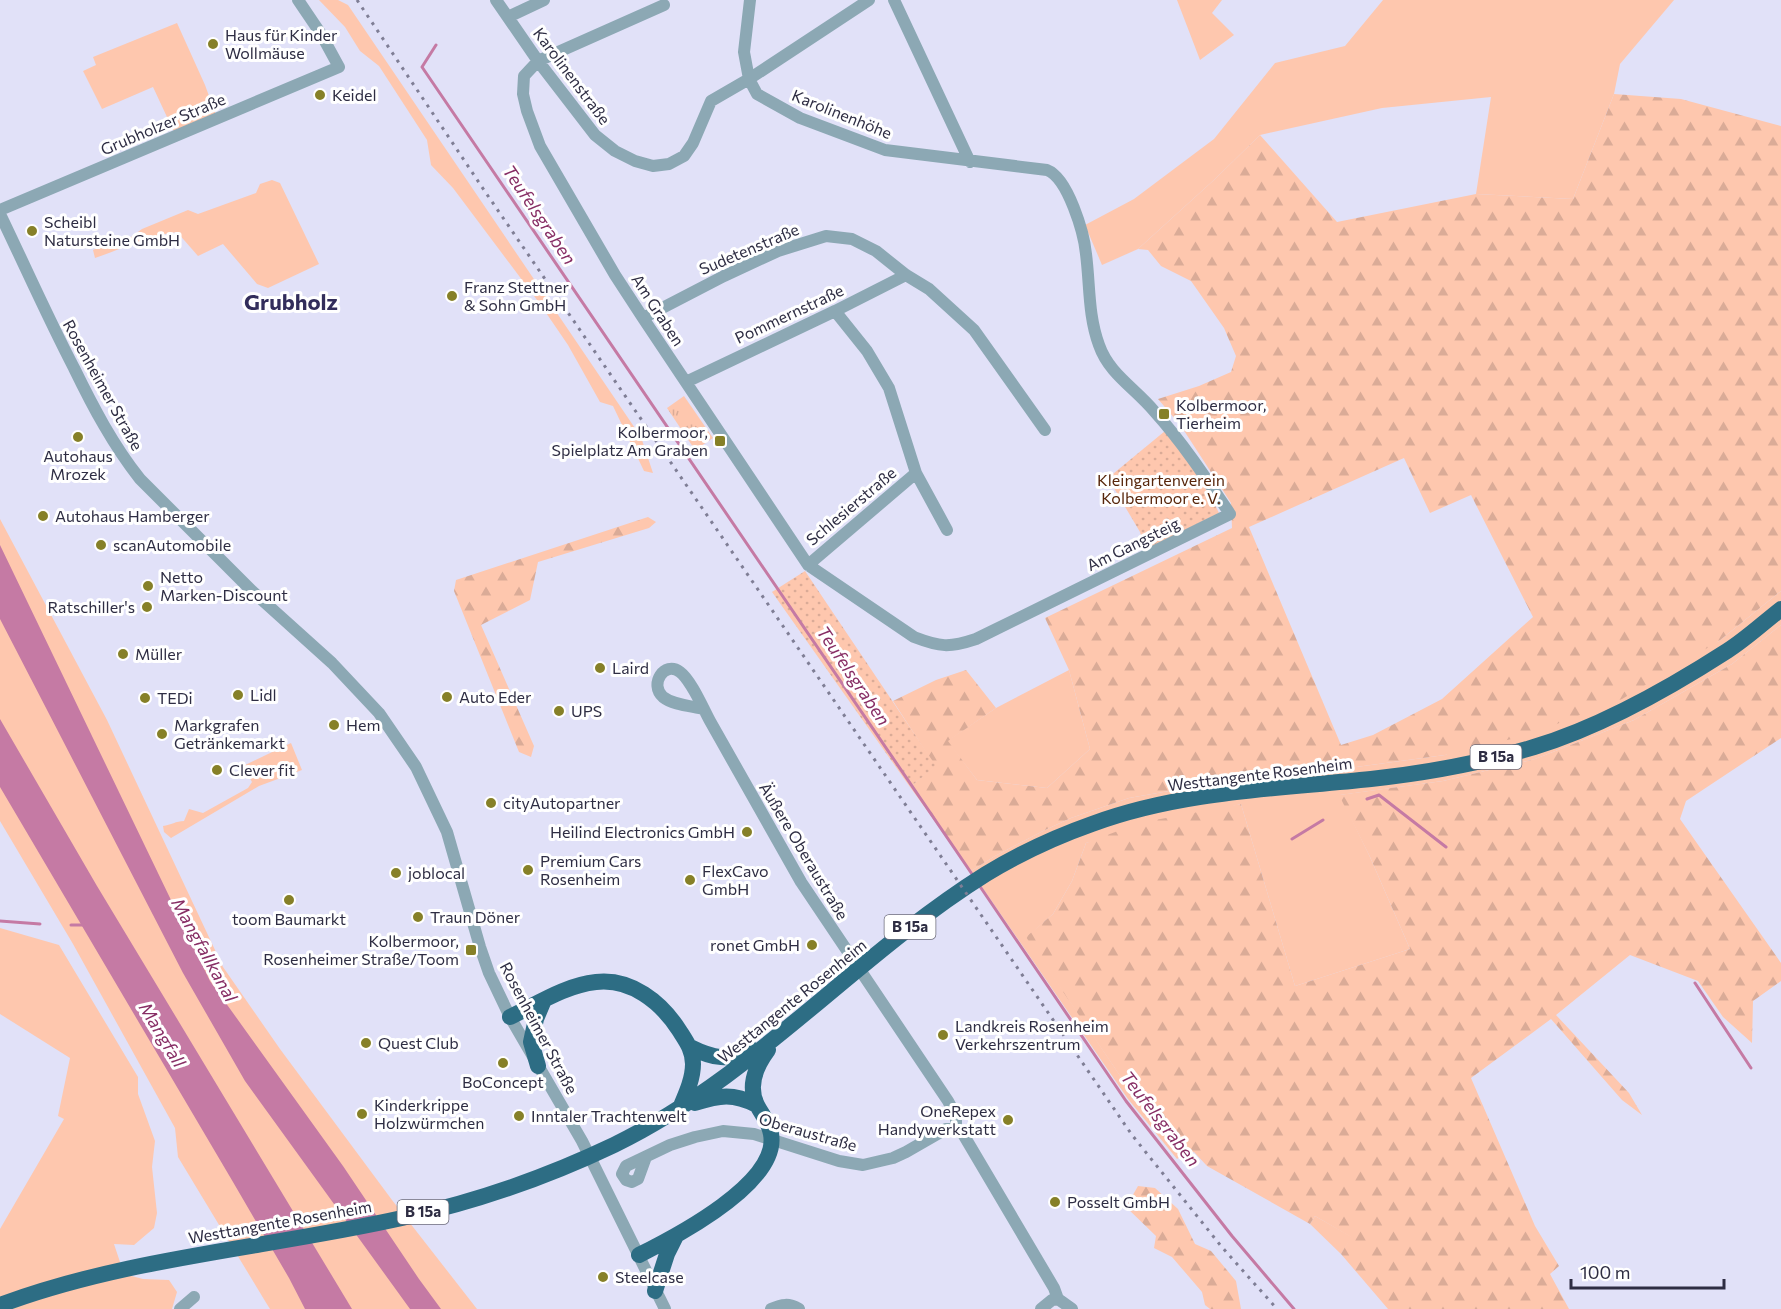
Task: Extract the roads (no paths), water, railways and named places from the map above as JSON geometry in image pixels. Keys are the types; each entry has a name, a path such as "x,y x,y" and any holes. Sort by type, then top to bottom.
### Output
{"highway":[{"name":"Westtangente Rosenheim","path":"0,1305 117,1271 405,1218 537,1179 618,1143 680,1108 734,1072 938,906 990,872 1062,836 1137,809 1196,797 1374,778 1469,764 1537,747 1614,716 1635,705 1729,650 1781,609"},
{"path":"510,1017 579,985 597,981 615,982 644,993 664,1010 690,1047 693,1063 692,1076 680,1108"},
{"path":"538,1066 531,1042 536,1019 544,1000"},
{"path":"690,1047 704,1054 733,1058 773,1041"},
{"path":"639,1255 705,1218 745,1186 764,1164 771,1143 771,1134 757,1105 752,1085 760,1061 773,1041"},
{"path":"680,1108 711,1098 727,1096 742,1097 757,1105"},
{"path":"656,1291 667,1254 676,1236"}],"street":[{"name":"Grubholzer Straße","path":"0,212 339,67 321,34 298,0"},
{"name":"Karolinenstraße","path":"496,0 538,61 595,135 615,151 635,161 653,166 669,164 684,156 693,143 711,102 749,79"},
{"name":"Karolinenstraße","path":"508,17 544,0"},
{"path":"750,0 744,52 749,79 869,0"},
{"path":"894,0 970,162"},
{"path":"538,61 664,5"},
{"name":"Am Graben","path":"538,61 524,76 523,94 526,111 540,146 615,275 808,565"},
{"name":"Karolinenhöhe","path":"749,79 757,94 800,118 885,150 1047,170 1054,173 1070,197 1085,250"},
{"name":"Rosenheimer Straße","path":"0,212 87,395 113,443 126,461 140,479 252,591 332,663 379,713 416,767 447,832 489,973 510,1017 582,1141 665,1309"},
{"name":"Sudetenstraße","path":"643,318 778,251 826,236 852,239 876,251 906,275 929,289 974,330 1045,430"},
{"name":"Am Gangsteig","path":"808,565 914,637 934,644 955,646 976,639 1230,514 1193,458 1153,409 1115,373 1107,362 1099,346 1091,319 1085,250"},
{"name":"Pommernstraße","path":"686,382 906,275"},
{"name":"Schlesierstraße","path":"836,311 867,351 889,388 916,473 947,530"},
{"name":"Schlesierstraße","path":"808,565 916,473"},
{"name":"Äußere Oberaustraße","path":"704,709 801,882 948,1101 956,1116 956,1128"},
{"path":"956,1128 969,1144 1054,1288 1058,1299 1072,1309"},
{"name":"Oberaustraße","path":"646,1157 670,1145 695,1137 723,1131 738,1131 839,1161 863,1165 892,1158 946,1129 956,1128"},
{"path":"180,1309 194,1297"},
{"path":"1041,1309 1052,1300 1058,1299"},
{"path":"771,1309 779,1305 791,1304 799,1309"}],"water":[{"path":"0,545 210,981 343,1166 441,1309 410,1309 245,1081 183,973 0,619"},
{"name":"Mangfall","path":"0,719 97,886 352,1309 305,1309 233,1182 0,787"}],"waterway":[{"name":"Teufelsgraben","path":"436,45 422,67 974,877"},
{"path":"1367,799 1379,795 1446,847"},
{"path":"1292,839 1323,820"},
{"name":"Teufelsgraben","path":"979,885 1126,1101 1232,1236 1294,1309"},
{"path":"0,921 40,924"},
{"path":"71,925 84,925"},
{"path":"1695,983 1751,1068"}],"railway":[{"path":"357,0 486,193 1132,1135 1221,1246 1277,1309"}],"place":[{"name":"Haus für Kinder Wollmäuse","path":"213,44"},
{"name":"Keidel","path":"320,95"},
{"name":"Scheibl Natursteine GmbH","path":"32,231"},
{"name":"Franz Stettner & Sohn GmbH","path":"452,296"},
{"name":"Kolbermoor, Tierheim","path":"1164,414"},
{"name":"Autohaus Mrozek","path":"78,437"},
{"name":"Kolbermoor, Spielplatz Am Graben","path":"720,441"},
{"name":"Autohaus Hamberger","path":"43,516"},
{"name":"scanAutomobile","path":"101,545"},
{"name":"Netto Marken-Discount","path":"148,586"},
{"name":"Ratschiller's","path":"147,607"},
{"name":"Müller","path":"123,654"},
{"name":"Laird","path":"600,668"},
{"name":"Lidl","path":"238,695"},
{"name":"Auto Eder","path":"447,697"},
{"name":"TEDi","path":"145,698"},
{"name":"UPS","path":"559,711"},
{"name":"Hem","path":"334,725"},
{"name":"Markgrafen Getränkemarkt","path":"162,734"},
{"name":"Clever fit","path":"217,770"},
{"name":"cityAutopartner","path":"491,803"},
{"name":"Heilind Electronics GmbH","path":"747,832"},
{"name":"Premium Cars Rosenheim","path":"528,870"},
{"name":"joblocal","path":"396,873"},
{"name":"FlexCavo GmbH","path":"690,880"},
{"name":"toom Baumarkt","path":"289,900"},
{"name":"Traun Döner","path":"418,917"},
{"name":"ronet GmbH","path":"812,945"},
{"name":"Kolbermoor, Rosenheimer Straße/Toom","path":"471,950"},
{"name":"Landkreis Rosenheim Verkehrszentrum","path":"943,1035"},
{"name":"Quest Club","path":"366,1043"},
{"name":"BoConcept","path":"503,1063"},
{"name":"Kinderkrippe Holzwürmchen","path":"362,1114"},
{"name":"Inntaler Trachtenwelt","path":"519,1116"},
{"name":"OneRepex Handywerkstatt","path":"1008,1120"},
{"name":"Posselt GmbH","path":"1055,1202"},
{"name":"Steelcase","path":"603,1277"}],"district":[{"name":"Grubholz","path":"291,302"}],"park label":[{"name":"Kleingartenverein Kolbermoor e. V.","path":"1161,489"}],"water label":[{"name":"Mangfallkanal","path":"204,950"}]}
